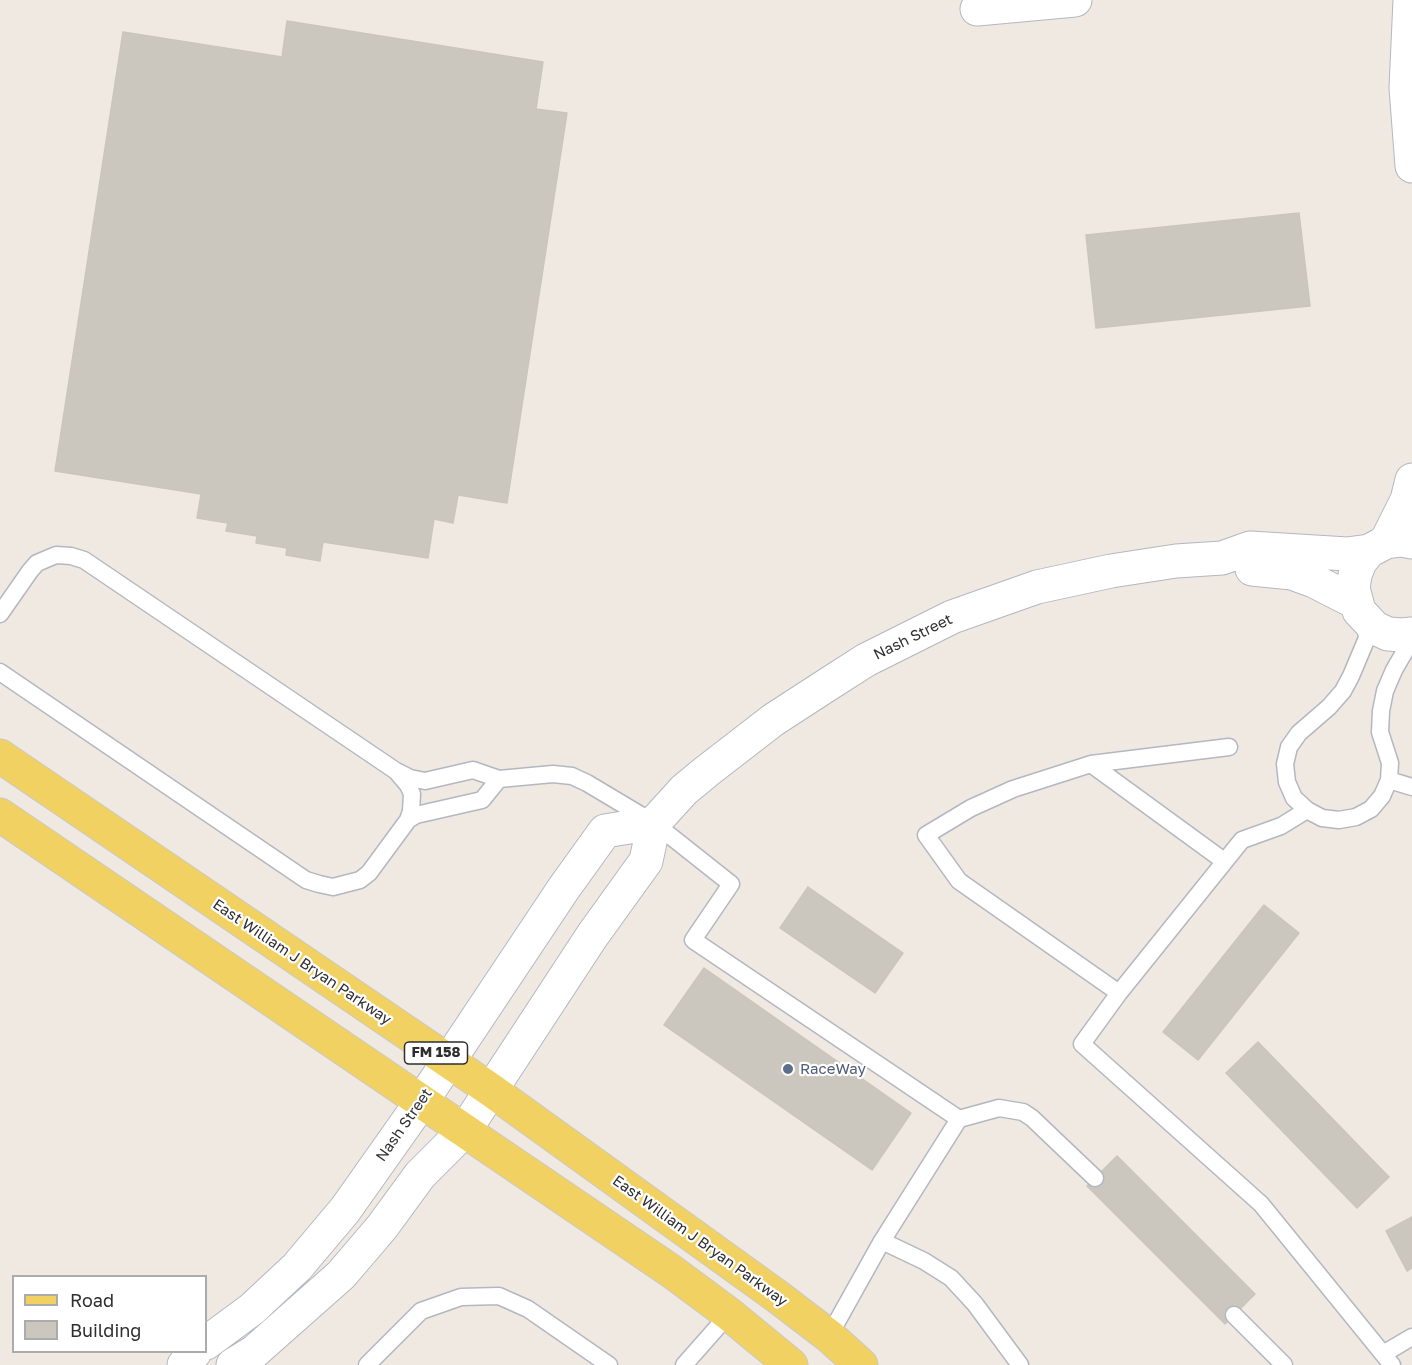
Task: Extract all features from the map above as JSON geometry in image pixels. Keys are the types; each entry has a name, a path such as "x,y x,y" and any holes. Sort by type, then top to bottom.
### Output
{"main road":[{"name":"East William J Bryan Parkway","path":"0,756 491,1090 778,1297 829,1336 861,1365"},
{"name":"FM 158","path":"0,816 671,1271 729,1314 791,1365"}],"street":[{"path":"977,9 1075,0"},
{"path":"1410,0 1406,88 1412,166"},
{"path":"1360,610 1353,588 1360,562 1389,545 1407,500 1412,480"},
{"name":"Nash Street","path":"207,1342 252,1309 297,1267 345,1210 422,1101 564,888 605,831 654,823 684,790 773,720 866,660 952,617 1037,587 1084,575 1176,561 1222,558 1250,548 1347,554 1389,545"},
{"name":"Nash Street","path":"1222,558 1250,569 1292,573 1314,581 1360,610 1375,628 1388,634 1412,634"},
{"path":"233,1365 254,1352 341,1275 382,1227 420,1175 465,1130 592,936 646,861 654,823"},
{"path":"184,1365 194,1353"}],"lane":[{"path":"0,614 37,563 56,555 71,556 84,560 396,771 410,778 425,781 473,770 499,779 553,774 572,776 587,783 654,823 731,884 693,940 959,1119"},
{"path":"1360,610 1367,638 1357,663 1342,691 1329,707 1299,733 1289,747 1285,764 1287,782 1294,798 1307,810 1322,818 1339,820 1356,817 1371,808 1382,796 1389,780 1390,763 1380,732 1381,711 1385,691 1394,670 1412,639"},
{"path":"0,672 312,882 333,887 360,880 369,873 408,820 411,811 411,794 408,785 396,771"},
{"path":"1119,993 959,881 926,835 971,808 1012,789 1091,764 1229,747"},
{"path":"1091,764 1224,861"},
{"path":"408,820 416,815 482,800 499,779"},
{"path":"1389,780 1412,787"},
{"path":"1307,810 1281,826 1242,840 1119,993 1082,1044 1261,1204 1388,1359 1412,1337"},
{"path":"829,1336 882,1241 959,1119 999,1108 1023,1112 1095,1178"},
{"path":"882,1241 924,1261 951,1278 975,1304 1020,1365"},
{"path":"367,1365 421,1311 461,1297 499,1296 528,1309 609,1365"},
{"path":"684,1365 729,1314"},
{"path":"1234,1315 1284,1365"}],"building":[{"path":"287,21 543,62 536,109 567,113 507,503 458,495 453,523 434,519 428,558 323,542 320,561 286,555 287,548 256,543 257,536 226,531 228,523 197,518 201,494 55,471 123,32 282,57"},
{"path":"1299,213 1310,306 1096,328 1086,235"},
{"path":"808,887 903,953 875,993 780,928"},
{"path":"1264,905 1299,933 1198,1060 1163,1032"},
{"name":"RaceWay","path":"704,968 911,1113 872,1170 664,1025"},
{"path":"1258,1042 1389,1177 1357,1208 1226,1073"},
{"path":"1117,1156 1255,1294 1225,1324 1087,1186"},
{"path":"1412,1217 1412,1268 1407,1271 1386,1231"}],"place":[{"name":"RaceWay","path":"788,1069"}]}
